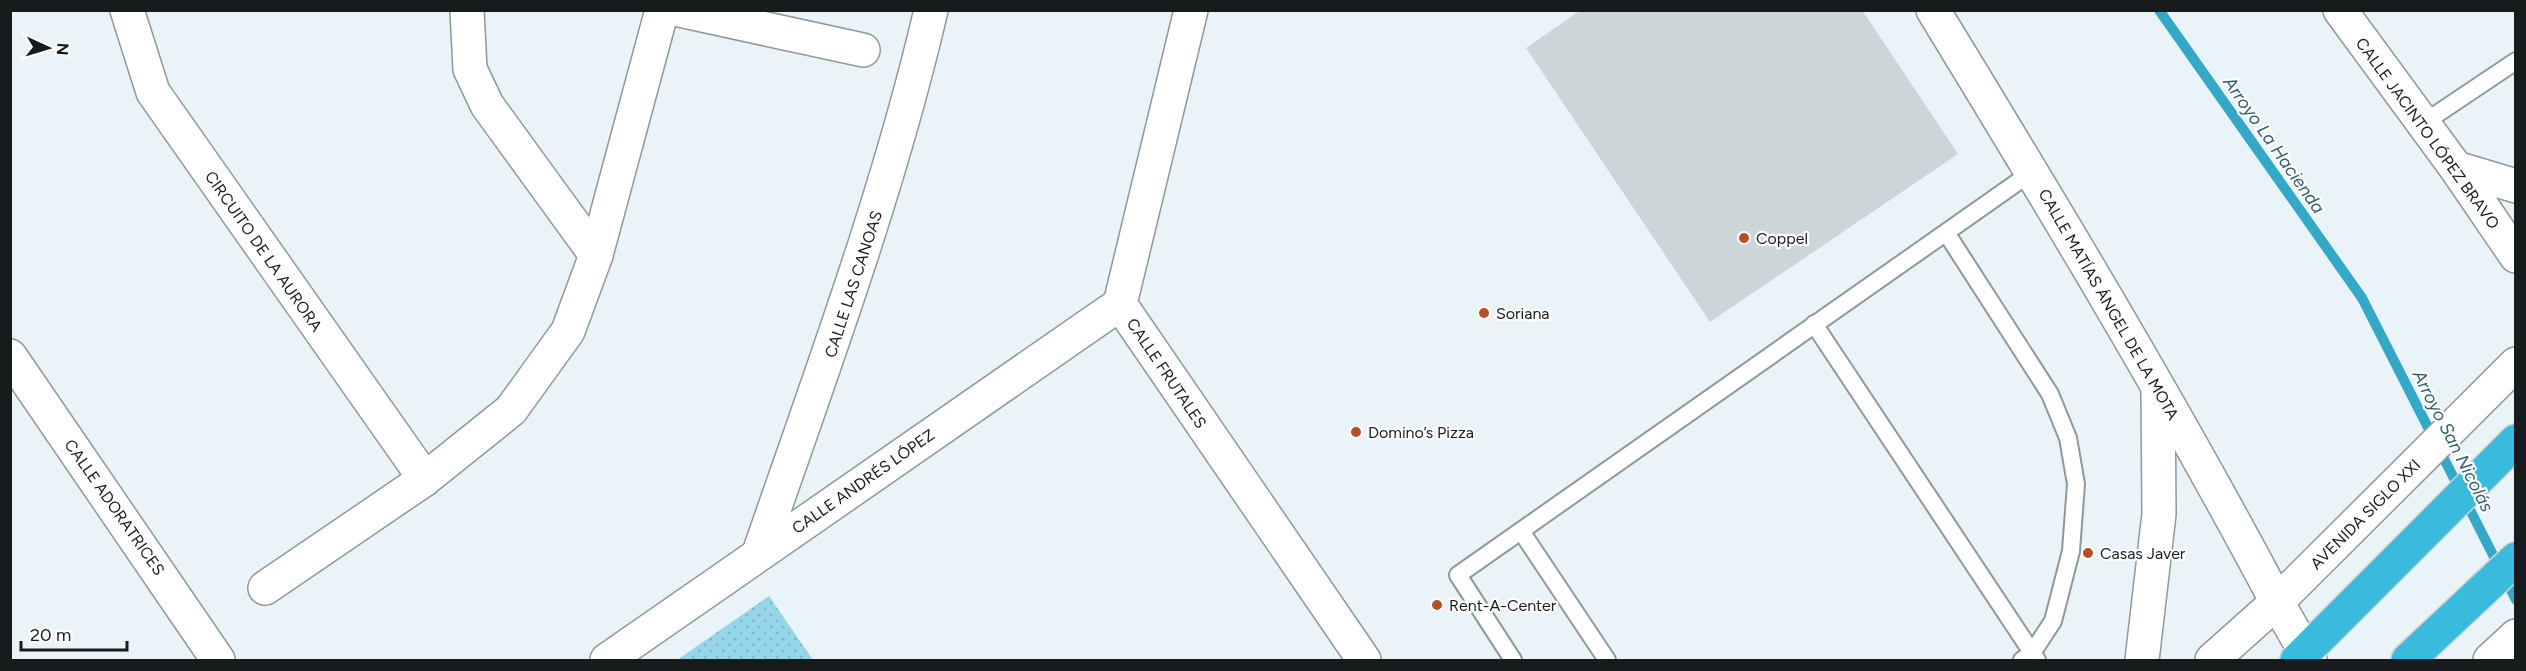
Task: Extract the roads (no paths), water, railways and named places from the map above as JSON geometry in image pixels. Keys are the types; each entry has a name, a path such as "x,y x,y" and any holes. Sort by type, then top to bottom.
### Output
{"highway":[{"path":"2304,658 2368,589 2509,447"},
{"path":"2408,660 2516,560"}],"street":[{"name":"CIRCUITO DE LA AURORA","path":"127,10 153,93 425,479"},
{"path":"265,588 425,479 511,410 568,331 596,255 662,10"},
{"path":"679,10 863,50"},
{"name":"CALLE LAS CANOAS","path":"759,553 840,325 878,204 932,10"},
{"name":"CALLE FRUTALES","path":"1191,10 1120,304 1364,660"},
{"name":"CALLE MATÍAS ÁNGEL DE LA MOTA","path":"1933,10 2032,172 2215,484 2304,658"},
{"name":"CALLE JACINTO LÓPEZ BRAVO","path":"2340,10 2456,168 2516,256"},
{"path":"470,14 471,69 487,105 596,255"},
{"path":"2456,168 2516,186"},
{"name":"CALLE ANDRÉS LÓPEZ","path":"607,660 1120,304"},
{"name":"CALLE ADORATRICES","path":"10,356 218,660"},
{"name":"AVENIDA SIGLO XXI","path":"2212,660 2277,602 2471,406 2516,364"},
{"path":"2142,660 2159,514 2158,388"},
{"path":"2490,660 2516,636"}],"lane":[{"path":"2422,124 2516,61"},
{"path":"1513,660 1458,575 1814,324 1947,234 2032,172"},
{"path":"1814,324 2031,658 2053,621 2072,552 2076,484 2068,438 2050,394 1947,234"},
{"path":"1521,531 1607,660"}],"waterway":[{"name":"Arroyo La Hacienda","path":"2159,10 2362,298 2516,600"}],"place":[{"name":"Coppel","path":"1744,238"},
{"name":"Soriana","path":"1484,313"},
{"name":"Domino’s Pizza","path":"1356,432"},
{"name":"Casas Javer","path":"2088,553"},
{"name":"Rent-A-Center","path":"1437,605"}],"water label":[{"name":"Arroyo San Nicolás","path":"2453,441"}]}
